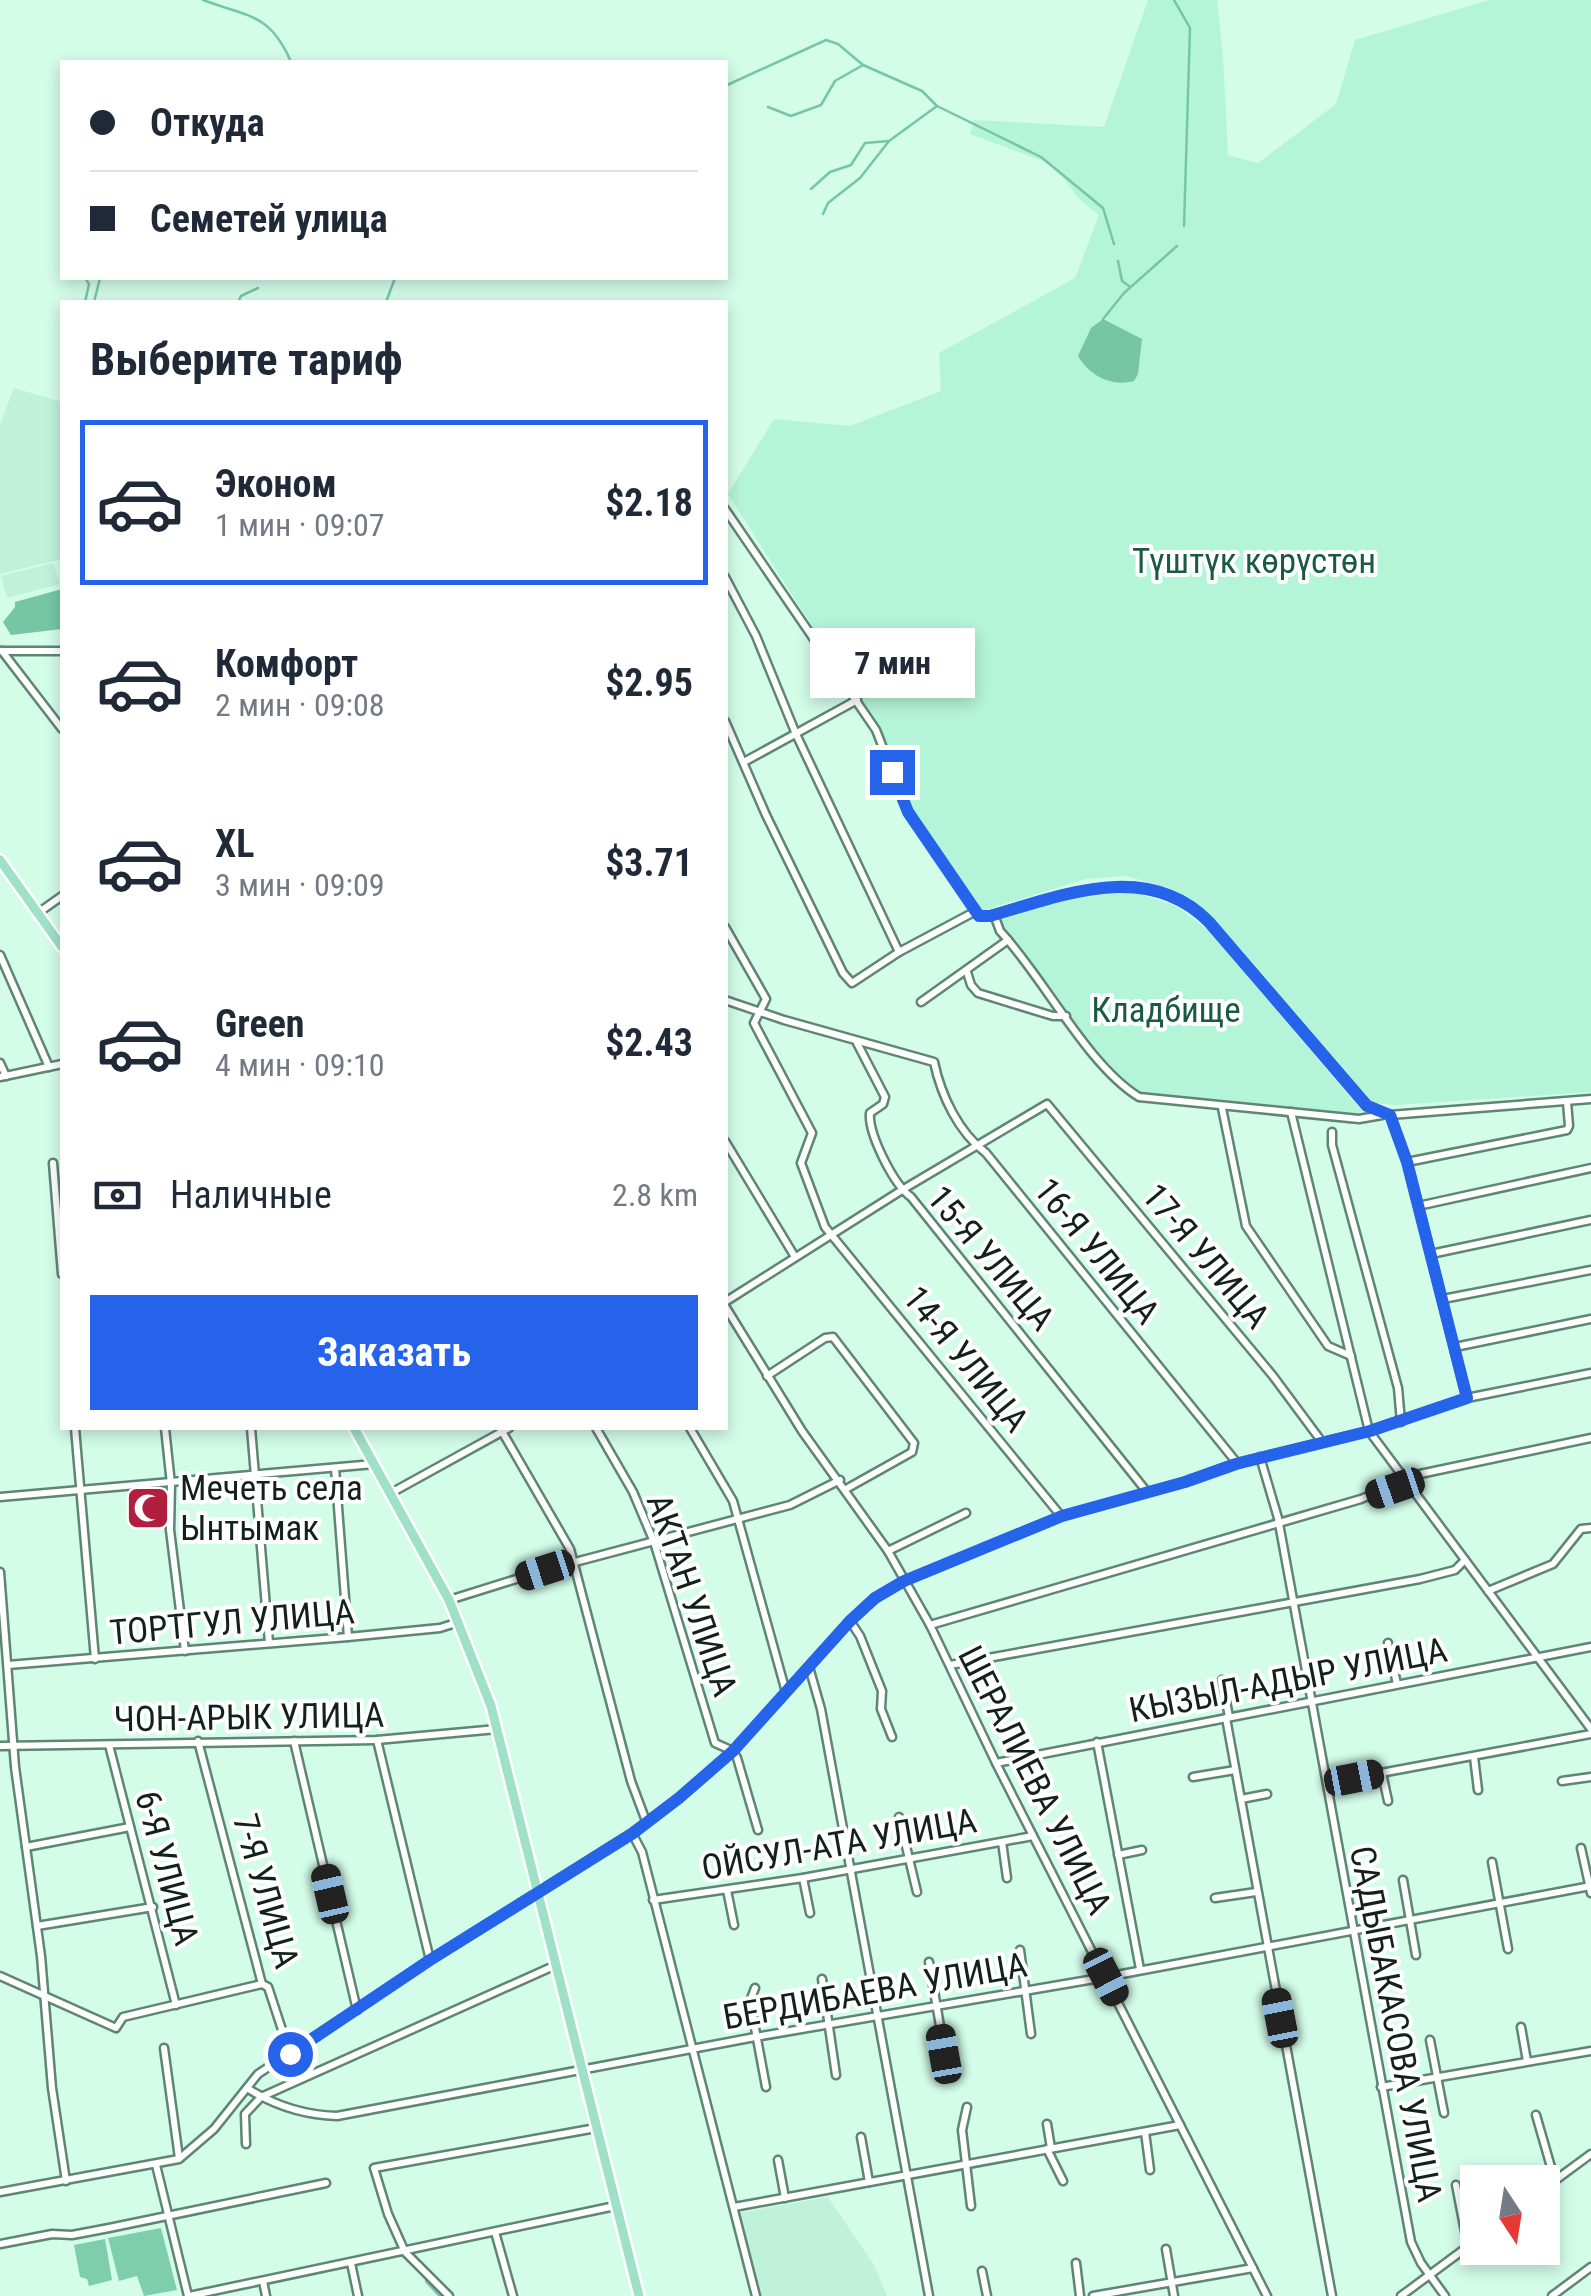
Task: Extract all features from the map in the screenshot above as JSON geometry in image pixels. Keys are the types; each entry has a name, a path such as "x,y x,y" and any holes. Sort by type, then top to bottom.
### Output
{"main road":[{"path":"0,860 60,944"},
{"path":"355,1430 449,1600 498,1728 639,2296"}],"street":[{"path":"728,513 857,700 880,738 908,812 974,912"},
{"path":"728,583 765,655 796,734 899,952"},
{"path":"1,651 60,651"},
{"path":"1,651 60,727"},
{"path":"744,762 857,700"},
{"path":"728,727 766,815 843,973 852,983 899,952 974,912 990,916 1082,890 1113,885 1142,888 1184,902 1209,922 1367,1106 1387,1115 1407,1162 1467,1398"},
{"path":"38,913 60,897"},
{"path":"996,920 1066,1016 1126,1089 1139,1098 1359,1119 1591,1099"},
{"path":"728,932 766,999 759,1013"},
{"path":"921,1002 1008,940"},
{"path":"0,955 49,1067"},
{"path":"967,972 978,993 1053,1016 1066,1016"},
{"path":"728,1001 856,1042"},
{"name":"14-Я УЛИЦА","path":"759,1013 754,1023 812,1133 801,1163 818,1212 1062,1516"},
{"name":"16-Я УЛИЦА","path":"856,1042 934,1062 942,1091 970,1141 986,1153 1236,1464"},
{"name":"15-Я УЛИЦА","path":"856,1042 886,1097 870,1113 869,1126 902,1190 1147,1492"},
{"path":"0,1063 3,1076 60,1064"},
{"path":"1407,1162 1566,1130 1566,1102"},
{"name":"17-Я УЛИЦА","path":"977,1146 1047,1104 1274,1376 1322,1442"},
{"path":"1222,1108 1246,1226 1328,1346 1351,1356"},
{"path":"1291,1112 1370,1431 1591,1732 1326,1784"},
{"path":"1332,1132 1352,1226 1398,1388 1401,1422"},
{"path":"728,1146 795,1257"},
{"path":"728,1302 977,1146"},
{"path":"54,1163 60,1246"},
{"path":"1418,1206 1591,1168"},
{"path":"1432,1254 1591,1220"},
{"path":"1444,1299 1591,1270"},
{"name":"ШЕРАЛИЕВА УЛИЦА","path":"728,1309 802,1431 888,1552 930,1626 1267,2296"},
{"path":"1455,1348 1591,1319"},
{"path":"767,1376 834,1336 914,1443 912,1452 846,1489"},
{"path":"0,2192 179,2159 214,2129 258,2074 430,1960 632,1834 733,1751 850,1621 875,1598 904,1581 1062,1516 1236,1464 1401,1422 1467,1398 1591,1372"},
{"path":"75,1430 95,1658"},
{"path":"165,1430 171,1484 170,1530 185,1651"},
{"path":"251,1430 269,1643"},
{"path":"391,1493 502,1430"},
{"path":"505,1430 562,1531 574,1563 631,1780 646,1822"},
{"name":"АКТАН УЛИЦА","path":"597,1430 633,1492 654,1542 715,1742 733,1751 758,1830"},
{"path":"691,1430 733,1501 786,1692"},
{"path":"930,1626 1361,1499 1420,1474 1591,1438"},
{"name":"САДЫБАКАСОВА УЛИЦА","path":"1260,1458 1278,1522 1412,2242 1446,2296"},
{"path":"0,1497 374,1464"},
{"path":"335,1468 348,1637"},
{"path":"449,1600 790,1505 840,1480"},
{"path":"888,1552 966,1513"},
{"path":"1488,1591 1553,1564 1581,1529 1591,1528"},
{"path":"950,1665 1420,1579 1455,1570 1465,1560"},
{"path":"0,1572 14,1746 66,2181"},
{"path":"850,1621 882,1691 881,1710 892,1737"},
{"name":"ТОРТГУЛ УЛИЦА","path":"8,1665 348,1637 440,1628 459,1622"},
{"path":"1388,1643 1398,1684"},
{"name":"КЫЗЫЛ-АДЫР УЛИЦА","path":"996,1763 1591,1647"},
{"path":"808,1667 815,1682 929,2296"},
{"path":"1222,1680 1256,1892 1332,2296"},
{"name":"ЧОН-АРЫК УЛИЦА","path":"0,1746 377,1740 498,1728"},
{"path":"377,1740 430,1960"},
{"name":"7-Я УЛИЦА","path":"198,1741 262,1984 268,1987 290,2054"},
{"path":"294,1741 357,2010"},
{"path":"1097,1742 1140,1968"},
{"name":"6-Я УЛИЦА","path":"109,1744 176,2005"},
{"path":"1474,1758 1478,1790"},
{"path":"1193,1777 1235,1770"},
{"path":"1382,1773 1388,1801"},
{"path":"1562,1781 1591,1777"},
{"path":"1241,1799 1267,1794"},
{"path":"898,1817 917,1892"},
{"path":"26,1847 130,1827"},
{"path":"632,1834 642,1852 756,2296"},
{"name":"ОЙСУЛ-АТА УЛИЦА","path":"653,1900 803,1878 1033,1836"},
{"path":"1002,1842 1007,1878"},
{"path":"1581,1848 1590,1888"},
{"path":"1118,1855 1142,1850"},
{"path":"1492,1862 1508,1948"},
{"path":"803,1878 810,1913"},
{"path":"1403,1880 1416,1955"},
{"name":"БЕРДИБАЕВА УЛИЦА","path":"247,2088 308,2115 337,2116 755,2036 1106,1977 1590,1888"},
{"path":"727,1890 734,1924"},
{"path":"1214,1898 1256,1892"},
{"path":"37,1926 152,1907"},
{"path":"1020,1950 1031,2034"},
{"path":"929,1962 944,2054"},
{"path":"246,2144 245,2114 262,2097 557,1964"},
{"path":"0,1976 116,2028 123,2017 262,1984"},
{"path":"822,1979 836,2075"},
{"path":"755,1988 750,2001 766,2088"},
{"path":"1521,2027 1527,2061"},
{"path":"1430,2040 1444,2113"},
{"path":"164,2048 179,2159"},
{"path":"1381,2086 1591,2051"},
{"path":"968,2106 962,2130 971,2206"},
{"path":"1536,2115 1550,2165"},
{"path":"1047,2124 1049,2148 1063,2180"},
{"path":"734,2207 1180,2125"},
{"path":"449,2296 405,2252 374,2168 596,2128"},
{"path":"1145,2132 1150,2170"},
{"path":"861,2138 869,2182"},
{"path":"1560,2177 1591,2154"},
{"path":"778,2160 785,2198"},
{"path":"156,2165 188,2296 615,2206"},
{"path":"0,2244 72,2234 326,2183"},
{"path":"1456,2184 1460,2205"},
{"path":"495,2232 513,2296"},
{"path":"1166,2249 1174,2296"},
{"path":"1401,2296 1460,2253"},
{"path":"352,2263 358,2296"},
{"path":"1076,2263 1080,2296"},
{"path":"1094,2296 1253,2268"},
{"path":"1552,2296 1591,2268"},
{"path":"982,2270 988,2296"},
{"path":"262,2280 266,2296"}],"shaded area":[{"path":"1103,319 1142,339 1134,381 1102,378 1078,356 1091,328"},
{"path":"14,388 60,401 60,559 0,574 0,424"},
{"path":"53,563 60,584 7,598 1,576"},
{"path":"60,590 60,629 11,635 3,622 15,602"},
{"path":"828,2197 874,2265 887,2296 760,2296 739,2213"},
{"path":"161,2228 177,2290 144,2296 137,2276 119,2281 108,2238"},
{"path":"105,2239 112,2280 89,2286 87,2279 80,2277 74,2245"}],"green space":[{"name":"Түштүк көрүстөн","path":"1148,0 1217,0 1228,155 1258,163 1336,104 1355,40 1489,0 1591,0 1591,1092 1396,1105 1371,1103 1209,915 1172,889 1126,876 1085,879 981,911 898,797 873,722 728,494 774,419 850,426 941,391 939,353 1075,278 1099,215 1079,199 1054,165 970,134 974,120 1104,127"},
{"name":"Кладбище","path":"1127,890 1176,906 1208,930 1362,1111 1355,1116 1143,1099 1113,1082 1002,935 996,920 1092,891"}],"waterway":[{"path":"203,0 266,25 290,60"},
{"path":"1174,0 1190,28 1184,226"},
{"path":"728,85 826,40 838,44 863,65"},
{"path":"768,107 791,116 821,105 835,81 863,65 922,91 937,106 1041,157 1103,208 1114,244"},
{"path":"823,214 828,203 860,178 889,141 937,106"},
{"path":"811,189 830,172 851,165 865,143 889,141"},
{"path":"1103,319 1124,293 1177,246"},
{"path":"1118,261 1122,281 1129,286"},
{"path":"85,300 86,280"},
{"path":"94,300 100,280"},
{"path":"387,300 394,280"},
{"path":"239,300 258,288"},
{"path":"428,2281 442,2296"}],"place":[{"name":"Мечеть села Ынтымак","path":"148,1508"}],"route":[{"path":"290,2054 430,1960 632,1834 679,1798 733,1751 850,1621 875,1598 904,1581 1062,1516 1236,1464 1401,1422 1467,1398 1407,1162 1390,1115 1367,1106 1209,922 1184,902 1142,888 1113,885 979,916 908,812 892,772"}]}
